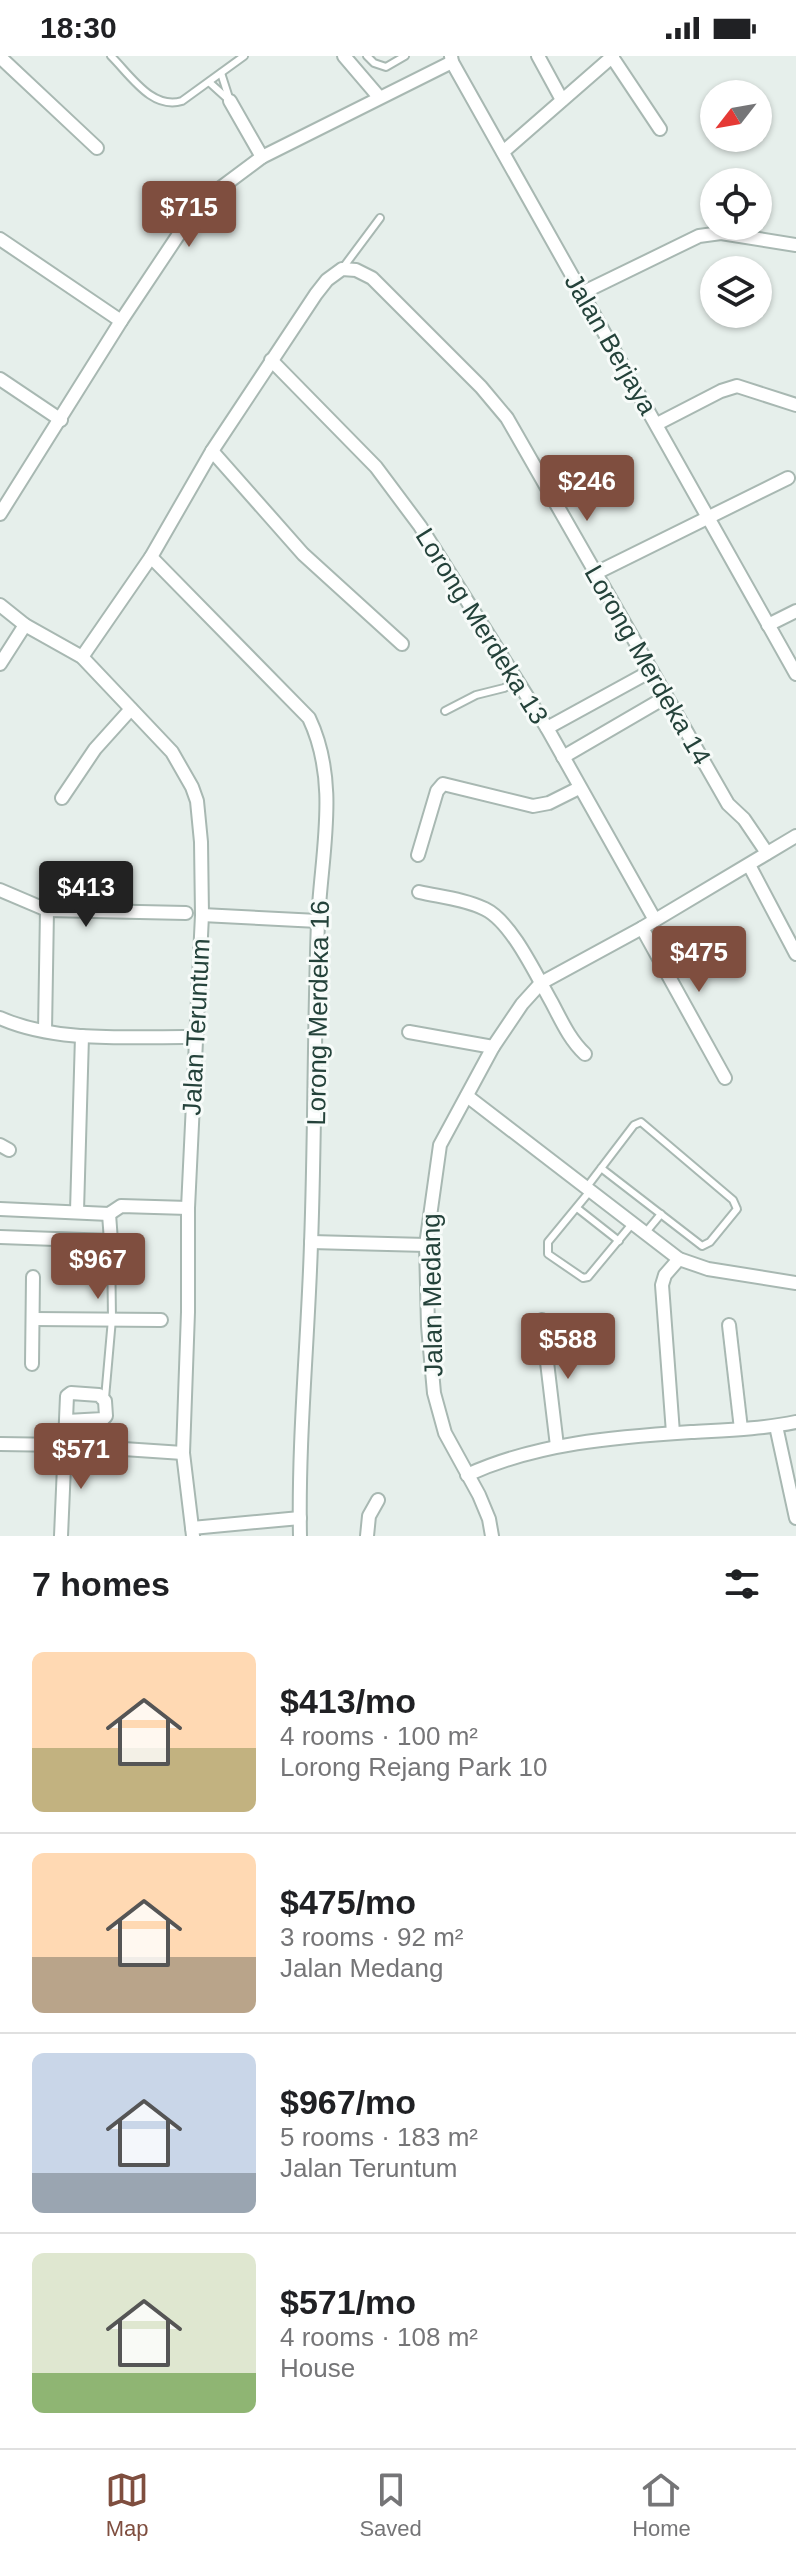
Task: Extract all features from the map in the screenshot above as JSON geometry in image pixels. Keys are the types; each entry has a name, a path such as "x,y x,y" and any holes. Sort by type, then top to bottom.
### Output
{"street":[{"path":"344,56 379,97"},
{"path":"538,56 562,100"},
{"path":"503,152 613,56 660,129"},
{"path":"0,57 97,148"},
{"path":"0,514 121,321 199,204 262,157 452,59"},
{"name":"Jalan Berjaya","path":"452,59 796,674"},
{"path":"230,101 262,157"},
{"path":"582,293 699,236 721,233 796,245"},
{"path":"0,239 121,321"},
{"path":"82,657 151,557 212,451 271,360 327,280 342,269"},
{"name":"Lorong Merdeka 14","path":"342,269 356,270 372,278 495,402 728,804 744,819 767,853"},
{"name":"Lorong Merdeka 13","path":"271,360 376,467 420,526 547,728 655,920"},
{"path":"0,379 61,420"},
{"path":"657,424 737,386 796,405"},
{"path":"212,451 303,554 402,644"},
{"path":"594,574 788,478"},
{"name":"Lorong Merdeka 16","path":"151,557 300,708 314,729 322,750 328,801 318,921 300,1536"},
{"name":"Jalan Teruntum","path":"0,605 25,625 82,657 172,752 192,787 200,820 202,915 188,1208 183,1453 193,1532"},
{"path":"768,625 796,611"},
{"path":"0,664 25,625"},
{"path":"547,728 651,671"},
{"path":"563,757 666,697"},
{"path":"62,798 95,749 131,709"},
{"path":"418,855 437,791 443,784 533,806 549,803 579,788"},
{"name":"Jalan Medang","path":"492,1536 489,1519 445,1433 434,1393 426,1245 440,1145 493,1047 522,1004 541,983 642,928 796,836"},
{"path":"749,865 796,954"},
{"path":"0,890 47,910 186,913"},
{"path":"419,892 469,903 488,910 501,920 575,1045 585,1054"},
{"path":"45,1031 47,910"},
{"path":"202,915 318,921"},
{"path":"642,928 725,1078"},
{"path":"0,1018 27,1030 82,1036 195,1037"},
{"path":"409,1032 493,1047"},
{"path":"77,1211 82,1036"},
{"path":"467,1096 679,1259 708,1269 796,1283"},
{"path":"0,1209 109,1214 121,1206 188,1208"},
{"path":"0,1237 111,1241 109,1214"},
{"path":"311,1242 426,1245"},
{"path":"673,1433 662,1285 665,1275 679,1259"},
{"path":"32,1364 33,1277"},
{"path":"34,1319 161,1320"},
{"path":"542,1320 557,1446"},
{"path":"729,1325 741,1429"},
{"path":"61,1536 66,1398 69,1394 99,1395 105,1401 106,1416 103,1419 67,1421"},
{"path":"467,1475 501,1460 557,1446 796,1422"},
{"path":"776,1426 796,1518"},
{"path":"0,1444 183,1453"},
{"path":"367,1536 369,1516 378,1500"},
{"path":"193,1532 300,1518"}],"lane":[{"path":"111,56 152,97 171,104 182,101 244,56"},
{"path":"367,56 381,67 386,67 405,56"},
{"path":"221,73 230,101"},
{"path":"209,82 230,101"},
{"path":"342,269 380,218"},
{"path":"445,711 476,695 504,688 517,681"},
{"path":"601,1168 698,1245 704,1246 710,1242 735,1213 737,1205 641,1122 634,1125 601,1168 577,1208 548,1242 548,1254 583,1278 591,1275 632,1224"},
{"path":"577,1208 619,1241"},
{"path":"645,1234 661,1214"},
{"path":"105,1401 112,1319 111,1241"}]}
